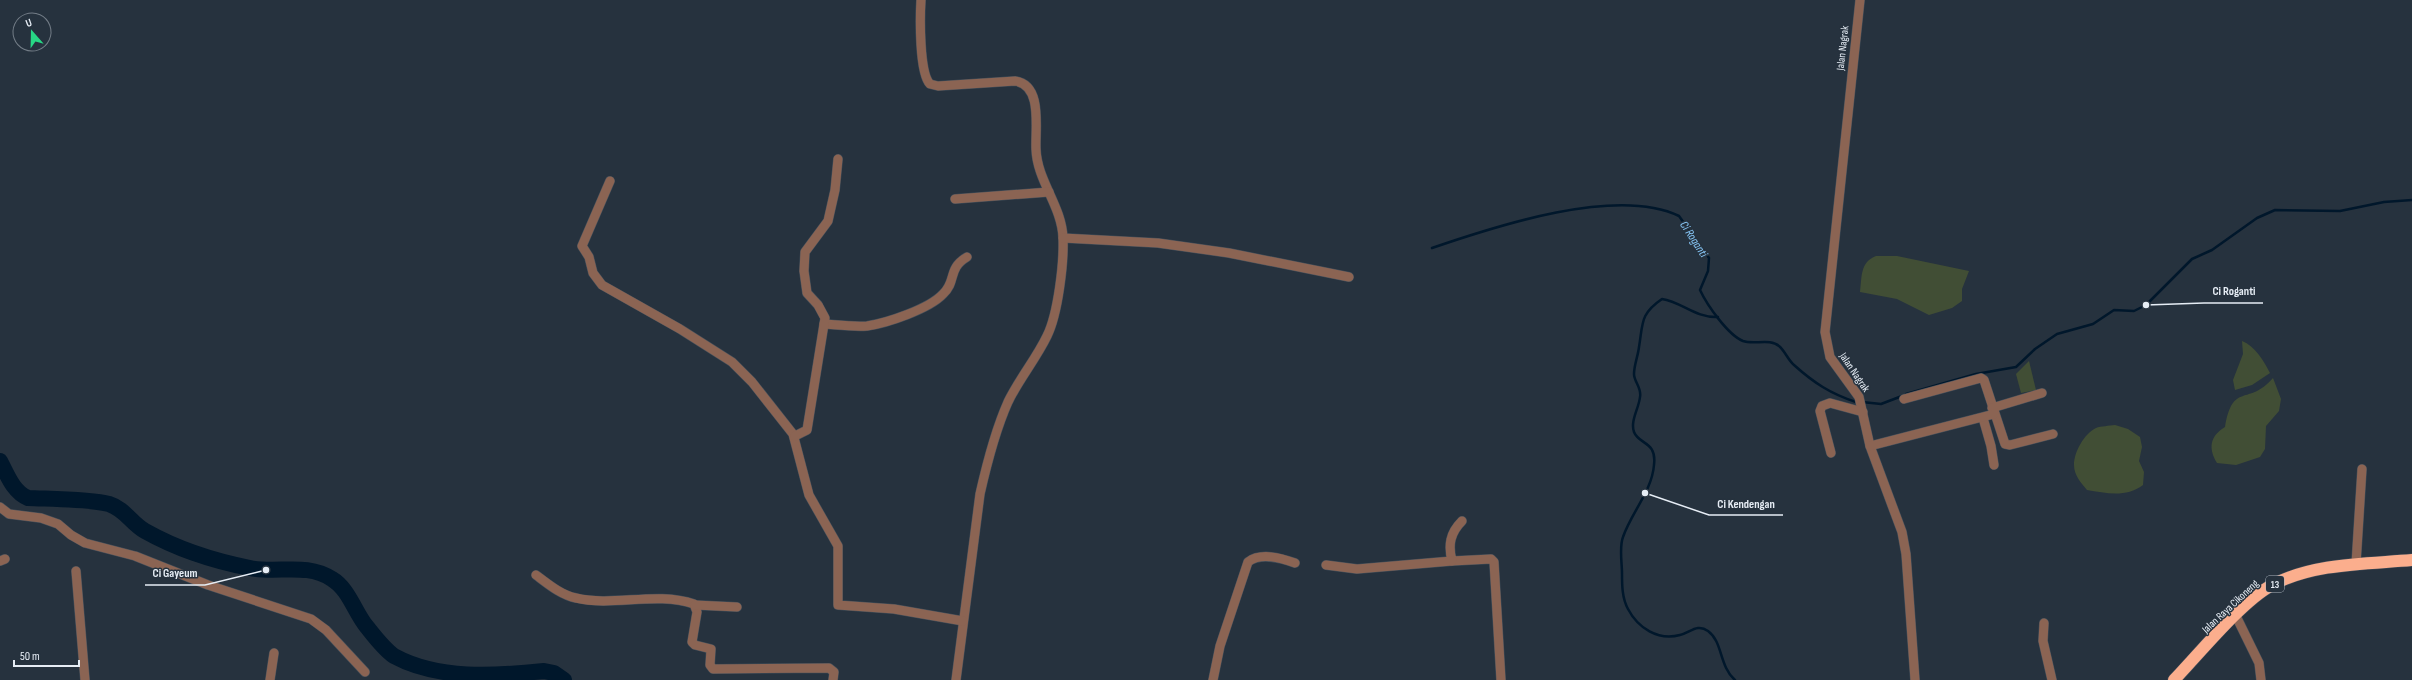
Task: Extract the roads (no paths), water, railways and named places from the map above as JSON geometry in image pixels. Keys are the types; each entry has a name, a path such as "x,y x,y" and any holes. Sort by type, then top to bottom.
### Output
{"highway":[{"name":"Jalan Raya Cikoneng","path":"2174,680 2236,616 2260,594 2284,580 2311,572 2356,564 2412,560"}],"street":[{"path":"921,0 921,43 926,79 930,84 938,86 1015,81 1021,82 1029,88 1034,105 1037,161 1060,216 1063,238 1056,302 1051,327 1009,400 1001,418 980,494 956,680"},
{"name":"Jalan Nagrak","path":"1860,0 1825,332 1830,357 1858,396 1870,446 1903,539 1915,680"},
{"path":"795,436 807,430 824,324 824,315 807,293 804,271 805,252 828,221 835,190 838,159"},
{"path":"610,181 582,246 598,281 732,362 752,382 795,436 809,494 838,546 838,605 894,609 963,621"},
{"path":"955,199 1049,192"},
{"path":"1063,238 1126,240 1166,244 1229,253 1349,277"},
{"path":"824,324 853,326 878,324 929,304 943,294 948,288 956,265 967,257"},
{"path":"1904,399 1981,378 1985,382 2003,442"},
{"path":"1870,446 1983,418 1993,411 2042,393"},
{"path":"1831,453 1820,411 1822,406 1830,403 1863,412"},
{"path":"1983,418 1991,446 1994,465"},
{"path":"1991,446 2003,442 2010,445 2053,434"},
{"path":"2356,564 2362,469"},
{"path":"0,507 9,514 41,518 58,524 71,535 85,543 135,556 208,586 311,619 326,630 365,672"},
{"path":"1452,562 1450,540 1456,527 1462,521"},
{"path":"1213,680 1220,646 1246,566 1250,560 1270,557 1295,562"},
{"path":"1326,565 1357,570 1491,559 1494,562 1501,680"},
{"path":"76,571 85,680"},
{"path":"536,575 562,592 576,598 657,600 691,603 695,605 737,607"},
{"path":"695,605 697,612 692,642 695,645 711,649 711,668 829,668 834,672 834,680"},
{"path":"2236,616 2259,663 2261,680"},
{"path":"2044,623 2043,641 2052,680"},
{"path":"270,680 274,653"}],"waterway":[{"name":"Ci Roganti","path":"1906,394 1976,374 2016,367 2035,349 2057,334 2093,324 2114,310 2134,311 2146,305 2192,259 2212,250 2257,218 2275,210 2340,211 2384,202 2412,200"},
{"name":"Ci Roganti","path":"1432,248 1522,220 1556,212 1590,207 1623,205 1653,208 1679,216 1709,258 1708,271 1700,290 1713,311 1731,333 1743,341 1771,342 1779,346 1790,361 1816,383 1831,392 1856,402"},
{"path":"1718,317 1710,317 1695,313 1676,303 1662,299 1646,314 1642,325 1634,371 1634,377 1640,394 1633,428 1636,436 1647,444 1653,452 1654,465 1649,484 1622,541 1622,582 1623,596 1626,605 1637,622 1650,631 1664,636 1680,635 1697,628 1708,631 1716,641 1726,668 1735,680"},
{"name":"Ci Roganti","path":"1862,402 1881,404 1902,396"},
{"path":"0,461 14,487 18,492 28,498 81,500 109,504 115,506 145,531 196,554 250,568 271,570 291,569 312,571 322,574 338,583 363,621 383,646 394,656 411,664 448,673 487,675 544,671 554,673 564,680"}],"place":[{"name":"Ci Roganti","path":"2146,305"},
{"name":"Ci Kendengan","path":"1645,493"},
{"name":"Ci Gayeum","path":"266,570"}]}
